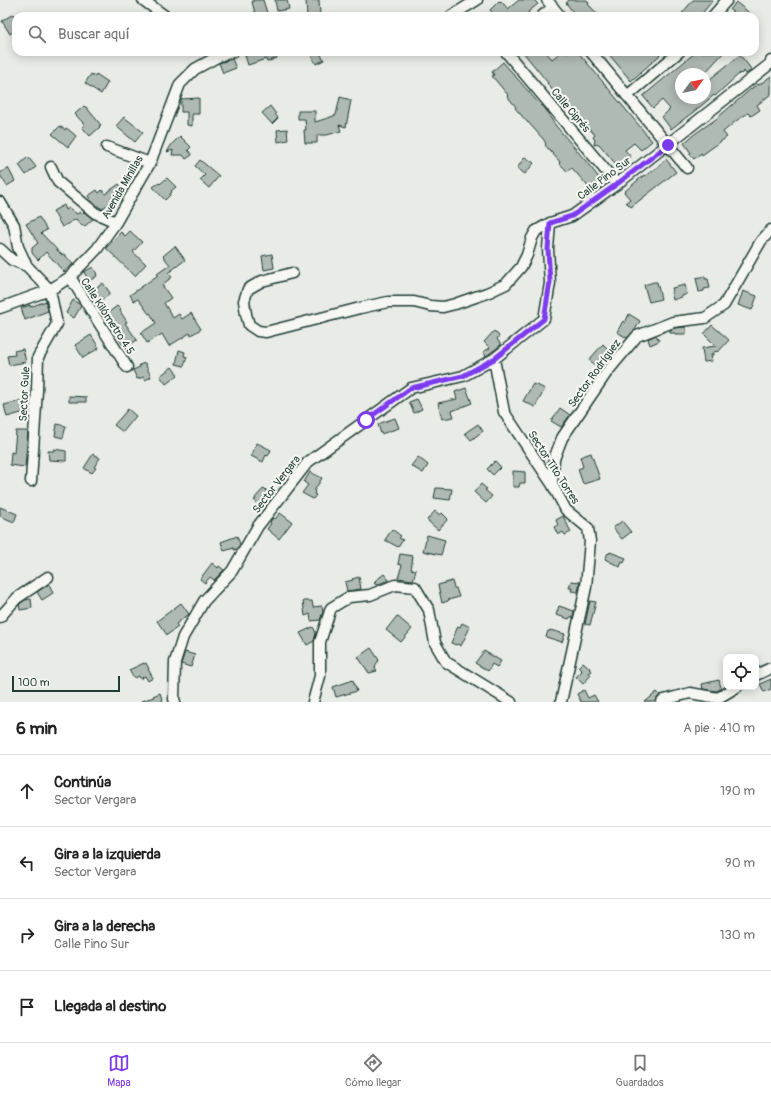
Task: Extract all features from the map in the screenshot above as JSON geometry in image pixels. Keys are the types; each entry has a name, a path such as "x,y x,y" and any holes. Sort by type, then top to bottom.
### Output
{"street":[{"path":"143,0 160,12"},
{"path":"457,12 477,0"},
{"path":"716,12 727,0"},
{"path":"544,12 550,3 557,12"},
{"name":"Avenida Minillas","path":"0,308 50,290 70,277 97,249 116,222 150,163 180,84 195,69 214,56"},
{"name":"Calle Ciprés","path":"509,56 617,184"},
{"path":"594,56 687,168"},
{"path":"627,96 674,56"},
{"name":"Calle Pino Sur","path":"292,273 262,281 248,289 244,301 249,325 258,331 266,332 388,302 414,302 430,306 443,307 471,299 506,284 522,267 536,231 550,223 572,216 617,184 771,62"},
{"path":"108,147 150,163"},
{"path":"51,167 58,182 95,213 116,222"},
{"path":"0,202 14,225 18,246 27,266 50,290"},
{"name":"Sector Vergara","path":"175,702 175,662 183,638 204,601 232,571 258,526 308,462 411,388 463,376 494,359 544,319 550,282 548,249 550,223"},
{"name":"Sector Rodríguez","path":"552,484 554,459 562,438 607,372 637,336 673,322 705,318 724,305 760,241 771,230"},
{"path":"0,249 12,260 27,266"},
{"name":"Calle Kilómetro 4.5","path":"70,277 127,367"},
{"name":"Sector Gule","path":"31,481 38,357 57,324 50,290"},
{"name":"Sector Tito Torres","path":"494,359 504,412 552,484 566,510 588,528 590,541 586,588 561,702"},
{"path":"0,617 17,598 48,577"},
{"path":"313,702 320,676 320,642 331,608 349,597 370,595 394,586 415,587 429,610 434,643 446,662 511,702"},
{"path":"759,674 771,668"},
{"path":"662,702 664,700 690,693 718,698 732,690"}],"building":[{"path":"253,0 263,0 267,12 255,12"},
{"path":"275,0 287,0 289,9 277,11"},
{"path":"306,0 319,0 320,12 307,12"},
{"path":"519,0 534,0 538,4 528,12 492,12 490,10 499,1 501,1 508,9"},
{"path":"569,0 587,0 589,3 588,4 595,12 573,12 566,3"},
{"path":"693,0 713,0 703,12 683,12"},
{"path":"736,2 748,12 733,12 730,10"},
{"path":"12,15 12,33 10,34 2,21"},
{"path":"245,56 276,56 277,58 267,62 266,59 248,65"},
{"path":"311,56 322,56 324,60 316,64"},
{"path":"526,56 549,56 552,59 556,56 581,56 652,141 641,150 634,143 625,150 631,157 619,168 599,144 594,145 595,140 593,137 595,135 584,123 583,124 556,91 554,92"},
{"path":"610,56 659,56 631,81"},
{"path":"691,56 720,56 709,68 677,68"},
{"path":"739,56 741,56 752,70 746,74 744,71 741,74 740,73 715,96 714,95 711,98 711,78"},
{"path":"232,59 236,68 223,73 219,63"},
{"path":"503,62 541,106 542,105 556,126 600,179 601,181 591,190 572,168 567,171 559,163 560,162 545,145 544,140 515,108 516,107 507,96 508,95 492,76 494,75 492,72"},
{"path":"675,69 675,104 703,104 671,129 662,117 670,109 662,100 653,108 643,96"},
{"path":"91,74 95,76 96,74 108,82 101,94 85,83"},
{"path":"771,76 771,94 757,105 760,110 751,116 748,113 736,121 723,132 727,137 694,159 689,154 691,153 684,143 716,119 752,88 758,84 759,85"},
{"path":"340,97 351,100 346,127 339,125 341,131 327,135 317,135 317,143 305,143 305,119 298,119 298,111 315,111 315,122 328,118 336,115"},
{"path":"199,98 199,114 192,114 192,126 187,125 187,112 181,112 181,99"},
{"path":"84,106 101,125 90,136 82,127 85,125 75,114"},
{"path":"270,106 278,118 272,124 262,113"},
{"path":"124,117 143,132 135,142 116,126"},
{"path":"60,126 65,130 66,128 76,136 68,147 52,134"},
{"path":"287,129 288,140 278,142 277,130"},
{"path":"180,136 191,147 188,150 192,155 186,159 183,155 172,155 173,150 167,152"},
{"path":"28,157 36,167 26,175 19,165"},
{"path":"525,157 534,163 525,174 517,168"},
{"path":"666,159 676,172 631,207 626,202 630,199 624,192"},
{"path":"200,160 219,176 209,188 200,180 205,175 195,166"},
{"path":"8,168 15,181 7,186 0,173"},
{"path":"167,178 176,187 171,191 172,192 170,195 165,200 153,187 159,183 160,184"},
{"path":"119,184 125,192 121,198 112,203 111,202 102,209 92,202 88,196 97,190 99,193 102,190 105,194"},
{"path":"64,205 66,210 69,208 77,214 80,212 82,214 84,212 93,219 85,226 82,226 76,219 62,227 53,211"},
{"path":"39,217 47,230 41,233 73,264 64,272 46,252 38,260 32,253 32,248 38,243 26,224"},
{"path":"130,231 142,242 133,252 146,264 135,276 106,248 121,232 125,236"},
{"path":"175,246 185,260 168,273 172,277 162,285 171,298 164,303 173,318 179,314 182,319 191,313 201,329 191,335 190,333 169,346 162,334 147,343 141,333 156,323 138,299 134,301 130,295 170,265 163,256"},
{"path":"272,254 274,268 264,270 262,256"},
{"path":"93,267 97,276 89,281 84,272"},
{"path":"705,276 705,279 708,279 710,288 699,292 696,278"},
{"path":"657,282 661,299 649,302 644,285"},
{"path":"103,283 110,293 95,305 88,294"},
{"path":"685,285 687,294 673,300 671,292 673,291 672,288"},
{"path":"743,291 757,296 752,310 738,305"},
{"path":"73,300 81,306 74,318 66,313"},
{"path":"46,301 48,311 25,320 21,308 30,305 30,307"},
{"path":"117,306 121,310 120,311 127,322 125,323 137,340 125,348 117,336 121,333 110,324 104,316"},
{"path":"629,314 640,321 635,330 627,338 617,332 623,321 625,323"},
{"path":"712,325 729,340 719,351 713,352 713,355 711,355 712,361 704,362 702,348 716,346 704,334"},
{"path":"686,327 686,334 670,333 670,330 675,328"},
{"path":"494,331 499,336 497,339 501,345 486,356 483,352 490,348 484,342"},
{"path":"91,335 99,348 83,358 75,345"},
{"path":"656,335 659,341 650,345 648,339"},
{"path":"603,344 613,354 603,365 598,361 595,365 589,360"},
{"path":"23,349 26,362 9,365 7,356 15,355 14,351"},
{"path":"179,350 185,352 184,356 187,357 184,366 176,364"},
{"path":"145,363 151,377 145,380 144,377 137,379 133,370 140,367 139,365"},
{"path":"172,367 178,375 166,384 160,376"},
{"path":"533,384 545,389 535,407 523,401"},
{"path":"466,388 472,403 452,411 454,417 442,419 438,403 457,399 455,392"},
{"path":"69,396 86,397 86,402 69,402"},
{"path":"28,399 28,411 7,417 4,405"},
{"path":"417,399 422,409 414,413 409,402"},
{"path":"560,408 570,415 561,427 551,421"},
{"path":"128,409 136,416 123,432 114,425"},
{"path":"395,418 399,428 381,434 378,424"},
{"path":"57,424 66,426 63,438 55,436"},
{"path":"478,424 483,431 471,440 465,433"},
{"path":"16,431 28,431 25,467 10,465 11,452 14,453"},
{"path":"257,443 271,450 268,456 266,455 263,462 251,456"},
{"path":"54,449 66,451 66,461 49,460 48,451 54,451"},
{"path":"591,453 600,479 583,484 578,469 583,467 580,457"},
{"path":"93,454 100,458 92,473 84,468"},
{"path":"418,457 428,465 423,473 411,466"},
{"path":"495,461 501,467 493,475 487,469"},
{"path":"513,471 525,472 525,483 520,483 519,487 513,487"},
{"path":"310,472 322,478 314,491 314,494 316,495 313,499 302,493 308,485 304,482"},
{"path":"481,484 492,496 486,503 474,492"},
{"path":"264,488 273,497 263,509 254,500"},
{"path":"436,488 452,489 450,500 434,498"},
{"path":"0,507 17,514 14,522 0,516"},
{"path":"435,511 440,515 442,513 448,519 438,530 427,520"},
{"path":"280,513 292,522 279,539 267,529 273,518 275,519"},
{"path":"563,516 571,532 565,535 563,532 558,535 554,527 558,525 556,520"},
{"path":"622,521 631,532 622,539 613,528"},
{"path":"392,529 401,536 399,538 403,540 398,547 385,540"},
{"path":"427,535 445,540 441,555 423,551"},
{"path":"237,536 240,544 237,549 234,550 234,548 224,551 221,542"},
{"path":"610,552 626,558 620,567 605,559"},
{"path":"400,554 413,556 411,569 416,570 413,580 398,578 402,565 398,564"},
{"path":"212,563 218,568 219,566 224,570 214,580 210,577 205,583 200,579"},
{"path":"384,574 389,580 376,585 374,583 376,582 375,581"},
{"path":"359,577 361,589 347,591 345,582"},
{"path":"452,581 459,597 442,603 438,585"},
{"path":"571,581 580,582 578,592 571,591 572,588 569,588"},
{"path":"49,584 53,593 42,600 37,592"},
{"path":"31,599 32,608 20,610 19,605 21,603 25,600"},
{"path":"303,601 312,601 313,607 322,606 323,612 320,620 311,621 310,614 305,616"},
{"path":"590,601 596,602 590,625 585,624"},
{"path":"181,603 189,614 176,624 178,627 167,635 157,621"},
{"path":"559,606 574,611 573,617 570,617 569,619 556,615"},
{"path":"397,616 412,629 401,642 386,630"},
{"path":"462,623 470,627 461,646 451,643 458,626 460,627"},
{"path":"313,627 316,633 314,641 307,645 300,633"},
{"path":"550,630 565,634 562,642 546,637 548,631"},
{"path":"371,648 379,661 376,664 375,669 377,671 369,673 358,657"},
{"path":"484,651 501,661 497,667 492,664 488,671 475,663"},
{"path":"185,652 195,655 191,667 181,664"},
{"path":"583,662 592,671 589,673 591,675 583,684 576,677 582,671 578,667"},
{"path":"146,663 153,678 148,681 145,676 140,679 139,676 135,678 133,677 129,670"},
{"path":"771,679 771,689 764,692 760,684"},
{"path":"353,680 357,691 336,697 333,687"},
{"path":"719,680 721,688 717,691 703,689 702,684"},
{"path":"584,690 588,698 594,695 598,702 581,702 577,694"},
{"path":"657,692 660,695 656,702 645,702"},
{"path":"160,693 163,702 141,702 154,697 153,696"}],"route":[{"path":"366,420 411,388 463,376 494,359 544,319 550,282 548,249 550,223 572,216 668,145"}]}
